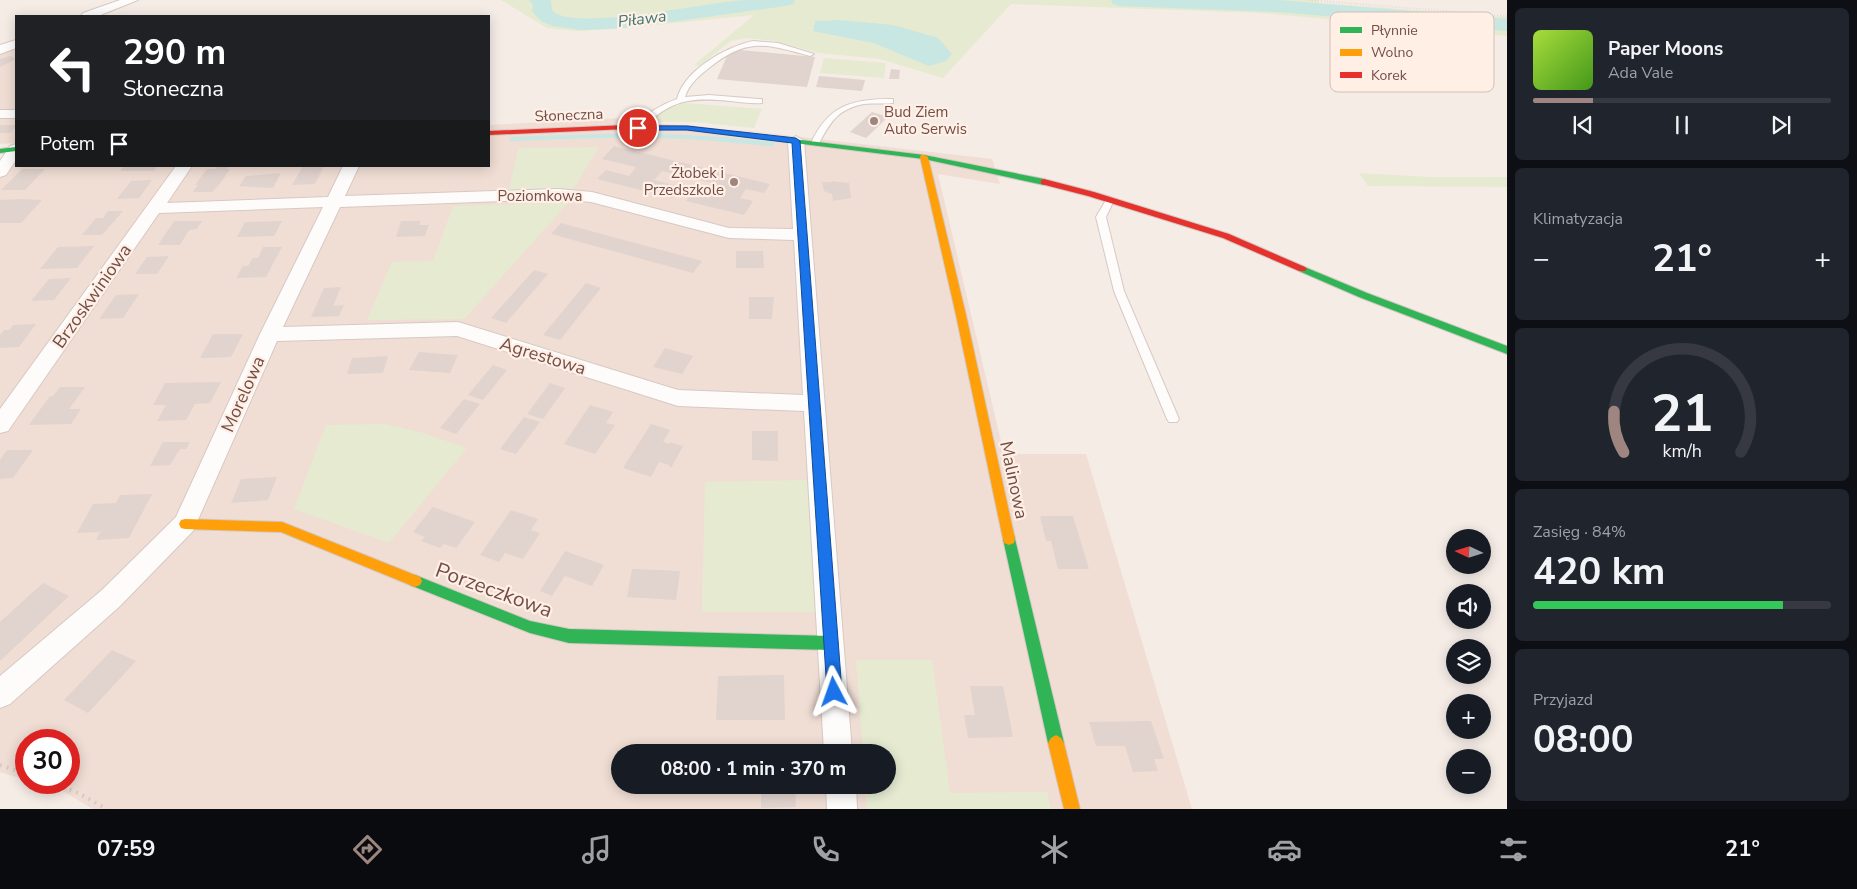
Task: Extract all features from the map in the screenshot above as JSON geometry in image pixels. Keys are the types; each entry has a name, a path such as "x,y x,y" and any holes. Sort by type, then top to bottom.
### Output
{"street":[{"path":"90,15 132,0"},
{"path":"0,50 15,44"},
{"path":"0,114 15,114"},
{"name":"Słoneczna","path":"490,133 687,128 924,157 1007,173 1110,200 1226,236 1363,295 1507,350"},
{"path":"796,141 837,744"},
{"path":"0,151 15,149"},
{"path":"0,172 15,150"},
{"name":"Malinowa","path":"924,157 961,315 1016,572 1072,809"},
{"name":"Brzoskwiniowa","path":"0,425 183,167"},
{"name":"Morelowa","path":"0,694 111,598 185,524 270,334 351,167"},
{"name":"Poziomkowa","path":"334,201 558,194 592,196 729,234 801,235"},
{"path":"155,208 334,201"},
{"name":"Agrestowa","path":"270,334 458,329 678,398 813,402"},
{"name":"Porzeczkowa","path":"185,524 282,527 530,627 569,636 831,644"},
{"path":"841,794 842,809"}],"lane":[{"path":"680,100 683,88 692,79 720,55 741,44 770,44 810,54"},
{"path":"638,128 653,111 680,100 709,97 759,102"},
{"path":"815,144 821,127 831,116 856,102 890,101"},
{"path":"1110,200 1101,217 1119,291 1174,419"}],"path":[{"path":"1310,0 1458,12"},
{"path":"1494,15 1507,16"},
{"path":"0,765 15,770"},
{"path":"80,793 107,809"}],"shaded area":[{"path":"15,48 15,143 0,144 0,54"},
{"path":"618,118 659,125 749,131 992,159 1000,184 938,174 1004,454 1086,454 1192,809 93,809 68,794 80,794 80,729 15,729 15,777 0,772 0,161 15,159 15,167 490,167 490,125"}],"green space":[{"path":"501,0 1317,0 1320,3 1440,12 1330,12 1330,19 1262,13 1011,4 943,78 880,59 819,53 775,41 746,38 731,41 699,66 694,65 754,15 576,31 547,28","holes":["839,20 899,54 873,43 813,30 815,21"]},
{"path":"1494,16 1507,17 1507,36 1494,35"},
{"path":"824,58 886,63 884,78 820,73"},
{"path":"685,103 762,109 754,128 694,122 649,122 660,112"},
{"path":"599,147 572,191 509,190 518,148"},
{"path":"1359,173 1431,177 1507,177 1507,187 1368,186"},
{"path":"568,203 464,319 367,320 392,262 433,261 453,206"},
{"path":"385,424 423,433 467,448 389,543 294,509 326,425"},
{"path":"807,480 816,612 702,612 705,482"},
{"path":"856,660 932,660 950,793 1047,792 1051,809 867,809 866,794 896,794 896,744 862,744"}],"water":[{"path":"839,20 893,25 938,38 952,54 946,61 929,66 873,43 813,31 815,21"}],"building":[{"path":"730,49 815,57 807,87 717,79"},
{"path":"11,56 15,58 0,67 0,59"},
{"path":"891,69 900,70 899,79 889,79"},
{"path":"819,76 865,80 862,91 816,87"},
{"path":"872,112 888,117 866,138 850,132"},
{"path":"0,125 15,125 15,128 10,133 0,133"},
{"name":"Żłobek i Przedszkole","path":"614,146 770,184 764,193 746,189 740,198 753,201 744,215 686,201 695,189 710,193 717,184 662,171 654,180 681,187 672,198 597,179 606,170 629,176 636,167 602,159"},
{"path":"123,167 156,167 154,171 120,171"},
{"path":"216,167 228,167 227,169 230,169 212,192 193,192 198,185 195,185 207,169 215,169"},
{"path":"302,167 324,167 315,184 292,185"},
{"path":"22,169 45,169 25,190 1,190"},
{"path":"281,173 273,188 239,186 246,176"},
{"path":"152,180 139,198 117,199 131,181"},
{"path":"822,182 849,183 851,198 833,201 832,194 824,191"},
{"path":"0,200 42,200 21,223 0,223"},
{"path":"108,211 123,211 102,235 82,235 96,218 103,218"},
{"path":"174,221 202,221 197,229 189,230 180,245 158,245"},
{"path":"282,221 274,236 237,237 245,222"},
{"path":"401,221 421,221 419,225 429,225 425,236 396,237"},
{"path":"561,223 702,261 693,273 551,234"},
{"path":"94,246 77,268 40,269 58,247"},
{"path":"263,247 282,247 266,277 236,278 243,266 248,266 253,258 258,258"},
{"path":"736,251 763,251 764,268 736,268"},
{"path":"169,256 157,274 135,274 147,257"},
{"path":"534,270 548,274 506,323 491,318"},
{"path":"71,278 54,300 31,301 49,279"},
{"path":"586,283 601,288 560,340 543,335"},
{"path":"341,287 333,306 344,305 339,316 311,317 324,288"},
{"path":"139,294 123,318 99,319 116,295"},
{"path":"749,297 774,297 772,319 749,319"},
{"path":"36,324 19,347 0,348 0,335 4,330 9,330 13,325"},
{"path":"213,334 243,334 231,357 200,358"},
{"path":"665,348 693,356 682,374 653,367"},
{"path":"419,352 458,355 450,373 409,370"},
{"path":"388,356 383,373 347,374 352,358"},
{"path":"493,365 507,370 483,400 468,395"},
{"path":"221,382 210,403 195,404 186,420 157,421 166,405 153,405 165,383"},
{"path":"550,383 565,388 543,419 527,414"},
{"path":"60,387 85,387 69,409 81,409 71,424 29,425 50,396 53,396"},
{"path":"464,399 480,404 456,434 440,428"},
{"path":"590,405 613,412 606,423 615,425 595,454 564,444"},
{"path":"524,417 540,422 516,454 500,449"},
{"path":"651,424 670,430 663,442 683,446 671,468 669,465 659,462 651,477 623,468"},
{"path":"752,431 778,431 778,461 752,460"},
{"path":"163,442 190,442 186,449 180,449 170,465 150,466"},
{"path":"7,450 33,450 13,478 0,479 0,460"},
{"path":"277,477 268,500 231,503 241,479"},
{"path":"152,494 129,538 96,540 100,532 77,533 93,504 116,503 120,495"},
{"path":"433,507 475,522 456,548 444,544 440,548 421,541 425,537 413,532"},
{"path":"511,510 538,519 531,530 540,533 523,559 505,553 499,562 480,555"},
{"path":"1040,516 1073,516 1089,569 1058,569 1051,541 1046,541"},
{"path":"565,551 604,565 592,586 565,576 552,596 540,591"},
{"path":"632,569 680,571 676,600 627,597"},
{"path":"43,583 69,596 0,661 0,622"},
{"path":"112,650 136,661 88,713 64,700"},
{"path":"784,675 785,720 716,720 718,676"},
{"path":"970,686 1003,686 1013,737 968,738 964,715 975,715"},
{"path":"1151,721 1164,759 1154,759 1158,771 1133,772 1125,746 1096,746 1089,722"},
{"path":"761,794 795,794 796,807 761,808"}],"waterway":[{"name":"Piława","path":"538,0 543,3 542,11 548,17 560,22 582,24 627,22 786,0"},
{"name":"Piława","path":"1120,0 1278,6 1350,12"},
{"name":"Piława","path":"1235,0 1236,4"},
{"name":"Piława","path":"1494,24 1507,25"},
{"path":"514,139 512,139 594,136 716,139"},
{"path":"716,139 730,140"},
{"path":"716,139 772,144"}],"traffic: fast":[{"path":"754,136 924,157 1044,182"},
{"path":"0,151 15,149"},
{"path":"1302,269 1363,295 1507,350"},
{"path":"1009,539 1056,743"},
{"path":"415,581 530,627 569,636 831,643"}],"traffic: slow":[{"path":"924,157 961,315 1009,539"},
{"path":"185,524 282,527 415,581"},
{"path":"1056,743 1072,809"}],"traffic: jam":[{"path":"490,133 627,127 687,128 754,136"},
{"path":"1044,182 1091,194 1226,236 1302,269"}],"place":[{"name":"Bud Ziem Auto Serwis","path":"874,121"},
{"name":"Żłobek i Przedszkole","path":"734,182"}],"route":[{"path":"638,128 687,128 796,141 834,692"}]}
